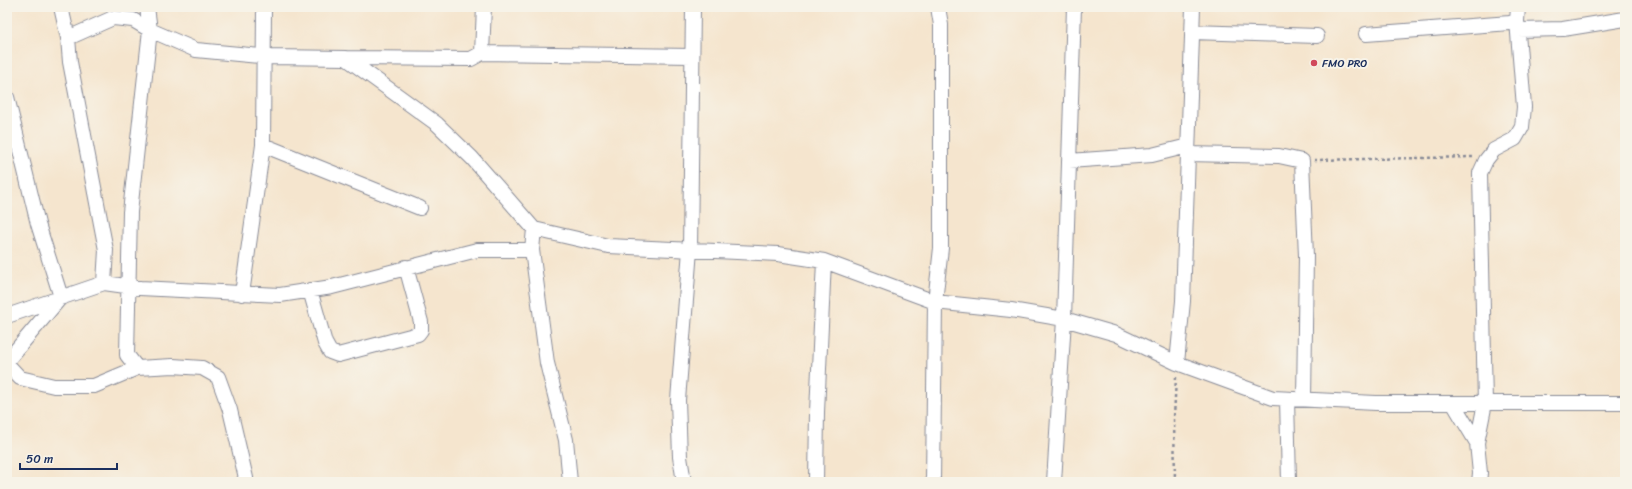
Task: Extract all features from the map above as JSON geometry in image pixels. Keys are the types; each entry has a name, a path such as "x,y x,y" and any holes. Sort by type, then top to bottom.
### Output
{"street":[{"path":"61,7 68,38 70,62 106,250 104,283"},
{"path":"137,368 127,355 127,286 130,212 150,30 147,7"},
{"path":"242,294 263,145 264,7"},
{"path":"482,53 484,7"},
{"path":"684,482 680,457 678,400 690,250 692,7"},
{"path":"933,482 935,302 941,248 941,25 938,7"},
{"path":"1054,482 1064,319 1074,7"},
{"path":"1177,363 1183,301 1193,7"},
{"path":"1479,482 1480,473 1476,443 1485,403 1480,173 1494,150 1515,139 1522,127 1524,107 1517,25 1518,7"},
{"path":"68,38 113,18 133,20 150,30 196,50 263,56 471,59 482,53 692,56"},
{"path":"1366,34 1510,23 1563,29 1625,19"},
{"path":"1192,32 1317,36"},
{"path":"346,58 436,124 472,158 534,229 608,246 778,254 824,261 935,302 1011,310 1064,319 1116,334 1177,363 1273,398 1376,403 1625,403"},
{"path":"7,97 38,224 61,297"},
{"path":"263,145 420,208"},
{"path":"1069,161 1152,155 1188,150 1278,156 1302,161 1306,256 1304,399"},
{"path":"534,229 532,250 547,363 566,440 570,482"},
{"path":"7,316 104,283 127,286 280,296 332,286 477,250 532,250"},
{"path":"816,482 817,412 824,261"},
{"path":"310,290 325,343 330,352 338,355 418,334 421,330 421,322 406,267"},
{"path":"61,297 7,362 20,378 54,386 94,386 137,368 173,366 202,368 218,377 230,410 246,478 243,482"},
{"path":"1288,399 1289,482"},
{"path":"1453,403 1476,443"}],"path":[{"path":"1302,161 1489,156"},
{"path":"1175,482 1174,418 1177,363"}],"place":[{"name":"FMO PRO","path":"1314,63"}]}
